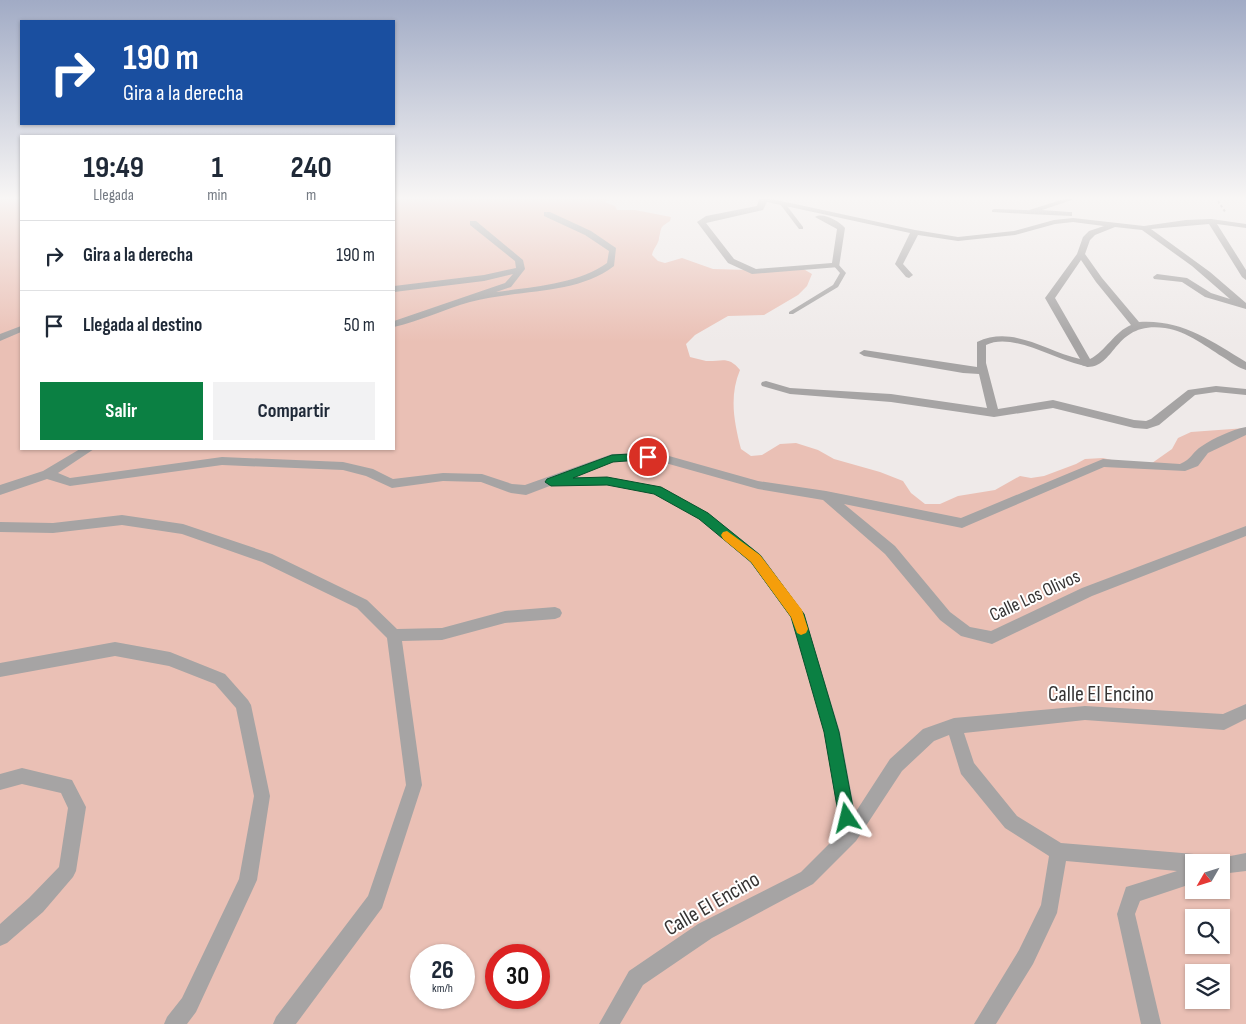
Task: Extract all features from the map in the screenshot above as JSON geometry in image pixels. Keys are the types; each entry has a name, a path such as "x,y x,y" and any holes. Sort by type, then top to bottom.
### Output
{"street":[{"path":"503,247 519,260 521,269"},
{"path":"469,299 546,288 598,274 611,264 613,250 608,247"},
{"path":"720,247 731,261 755,272 836,264 839,247"},
{"path":"907,247 900,259 900,264 909,275"},
{"path":"1083,247 1081,254 1050,298 1088,364"},
{"path":"1173,247 1217,280 1244,305"},
{"path":"1227,247 1246,276"},
{"path":"1081,254 1137,326"},
{"path":"395,324 508,285 521,269"},
{"path":"395,289 484,278 521,269"},
{"path":"1157,277 1184,280 1208,295 1244,305"},
{"path":"994,413 981,362 980,344 997,337 1013,340 1088,364 1100,360 1117,337 1137,326 1148,323 1179,328 1246,368"},
{"path":"0,338 20,329"},
{"path":"864,353 963,370 984,371"},
{"path":"766,384 790,391 891,398 994,413 1053,404 1134,424 1147,425 1155,422 1192,392 1216,389 1246,392"},
{"path":"47,474 70,482 222,461 342,466 368,472 392,484 443,477 482,478 511,488 526,490 612,458 648,457 669,460 758,485 826,496 962,523 1103,463 1181,468 1194,463 1204,450 1237,433 1246,431"},
{"path":"0,490 47,474 86,450"},
{"path":"551,482 607,481 657,490 704,516 756,559 797,614 832,732 850,835"},
{"name":"Calle Los Olivos","path":"826,496 890,550 945,616 966,632 992,638 1087,592 1246,531"},
{"path":"0,527 53,528 122,520 182,529 267,558 362,604 394,635 414,785 374,901 283,1024"},
{"path":"394,635 442,634 505,618 555,613"},
{"path":"0,670 115,649 170,659 220,679 243,705 262,796 248,880 189,1005 174,1024"},
{"name":"Calle El Encino","path":"609,1024 636,978 705,931 807,878 850,835 896,764 929,735 954,726 1085,714 1224,722 1246,711"},
{"path":"954,726 967,768 1011,822 1059,852 1185,862"},
{"path":"0,782 22,776 66,786 77,807 67,872 36,905 0,936"},
{"path":"984,1024 1026,957 1050,906 1059,852"},
{"path":"1230,864 1246,862"},
{"path":"1151,1024 1126,914 1133,894 1185,877"}],"lane":[{"path":"791,313 836,286 842,273 836,264"}],"shaded area":[{"path":"0,247 20,247 20,450 395,450 395,247 656,247 652,255 658,261 665,263 682,258 713,269 749,270 800,267 812,274 807,286 798,295 764,315 728,316 695,335 686,344 690,357 706,361 724,360 732,362 740,370 734,399 736,429 741,449 751,456 762,455 780,444 796,443 818,450 834,459 880,472 903,481 911,493 925,504 940,504 958,496 995,490 1020,476 1031,478 1044,476 1085,459 1103,458 1145,468 1172,449 1178,438 1191,432 1246,428 1246,1024 0,1024"}],"slow traffic":[{"path":"727,535 756,559 797,614 801,629"}],"route":[{"path":"648,457 612,458 551,482 607,481 657,490 704,516 756,559 797,614 832,732 847,818"}]}
